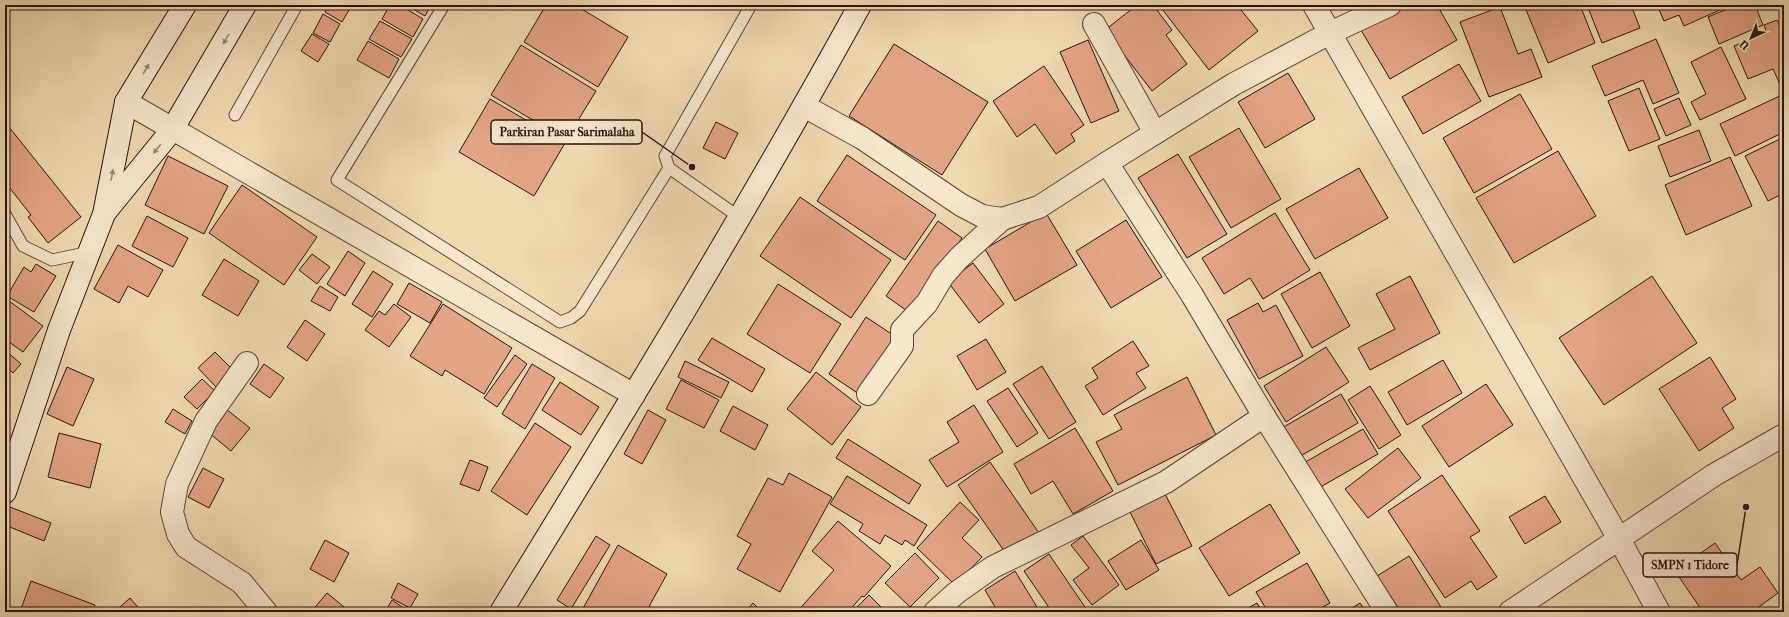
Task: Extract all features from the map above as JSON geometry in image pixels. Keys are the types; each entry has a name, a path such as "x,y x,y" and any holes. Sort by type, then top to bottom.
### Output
{"street":[{"path":"5,492 59,330 104,214 126,102 185,5"},
{"path":"104,214 172,130 245,5"},
{"path":"501,612 634,395 804,106 860,5"},
{"path":"1314,5 1619,539 1659,612"},
{"path":"868,394 902,346 902,330 927,303 943,276 959,258 1002,219 1040,207 1107,162 1234,84 1330,33 1390,5"},
{"path":"1094,24 1155,133"},
{"path":"126,102 172,130 634,395"},
{"path":"804,106 862,138 961,205 982,216 1002,219"},
{"path":"1107,162 1192,295 1264,416 1387,612"},
{"path":"247,363 206,421 177,484 172,512 178,534 186,547 242,584 266,612"},
{"path":"935,612 956,593 993,567 1166,482 1264,416"},
{"path":"1510,612 1714,475 1784,435"}],"lane":[{"path":"235,115 298,5"},
{"path":"444,5 337,180 560,322 572,318 580,311 669,168"},
{"path":"739,217 669,168 665,156 751,5"},
{"path":"6,216 23,246 52,260 90,252"}],"building":[{"path":"329,5 352,5 342,22 325,12"},
{"path":"390,5 400,5 423,19 413,37 382,19"},
{"path":"406,5 431,5 425,16"},
{"path":"546,5 575,5 628,37 598,87 524,42"},
{"path":"1137,5 1153,5 1172,30 1166,35 1187,64 1152,91 1105,30"},
{"path":"1159,5 1237,5 1258,31 1209,70"},
{"path":"1406,5 1437,5 1457,40 1390,79 1361,30"},
{"path":"1524,5 1580,5 1595,43 1548,63"},
{"path":"1587,5 1631,5 1640,28 1602,43"},
{"path":"1657,5 1731,5 1684,26 1679,15 1664,21"},
{"path":"1737,5 1755,5 1763,25 1719,44 1708,17"},
{"path":"1500,7 1518,54 1531,49 1542,77 1489,97 1460,22"},
{"path":"323,14 340,24 330,42 313,33"},
{"path":"1777,20 1784,37 1784,88 1782,89 1773,69 1748,79 1734,46 1767,33 1764,25"},
{"path":"380,21 412,39 401,57 369,39"},
{"path":"312,34 329,44 318,62 301,51"},
{"path":"1656,39 1679,93 1653,104 1643,80 1605,96 1592,66"},
{"path":"1088,40 1119,111 1091,123 1060,52"},
{"path":"368,41 399,59 389,78 357,60"},
{"path":"894,44 988,102 942,175 849,116"},
{"path":"521,45 596,91 566,140 491,95"},
{"path":"1721,47 1746,99 1700,120 1691,102 1706,94 1691,62"},
{"path":"1459,64 1481,101 1423,134 1402,97"},
{"path":"1044,66 1084,125 1071,134 1075,141 1056,154 1035,124 1017,137 993,101"},
{"path":"1288,73 1315,119 1265,148 1238,102"},
{"path":"1639,88 1660,139 1629,151 1608,101"},
{"path":"1520,94 1552,149 1474,193 1443,138"},
{"path":"1784,94 1784,132 1735,156 1720,124"},
{"path":"1679,98 1691,125 1666,136 1654,109"},
{"path":"490,99 565,143 534,196 459,152"},
{"path":"5,122 81,217 48,243 28,217 31,215 5,182"},
{"path":"716,122 738,133 725,159 703,148"},
{"path":"1239,128 1281,199 1231,228 1189,157"},
{"path":"1699,130 1711,161 1670,177 1658,146"},
{"path":"1784,137 1784,193 1768,201 1745,156"},
{"path":"1558,151 1596,216 1514,263 1476,198"},
{"path":"1178,154 1227,234 1187,258 1138,178"},
{"path":"847,155 936,215 905,260 817,201"},
{"path":"168,156 228,186 204,234 145,205"},
{"path":"1730,157 1752,206 1686,235 1665,185"},
{"path":"1359,168 1388,218 1315,259 1286,209"},
{"path":"242,185 317,237 284,285 209,233"},
{"path":"800,197 891,260 851,318 760,256"},
{"path":"1046,213 1077,265 1015,301 985,249"},
{"path":"1275,213 1310,270 1263,299 1250,278 1224,294 1202,258"},
{"path":"147,216 188,238 173,267 132,246"},
{"path":"1126,220 1162,277 1111,308 1076,251"},
{"path":"938,221 962,238 910,313 886,296"},
{"path":"118,245 163,270 148,297 128,286 119,303 94,289"},
{"path":"348,251 365,263 345,296 327,284"},
{"path":"312,254 330,267 317,284 299,270"},
{"path":"224,259 259,281 238,316 202,295"},
{"path":"973,263 1004,304 979,323 948,282"},
{"path":"36,264 56,276 34,312 7,296 24,267 31,272"},
{"path":"373,271 393,284 372,317 352,304"},
{"path":"1320,272 1350,326 1312,348 1281,294"},
{"path":"1410,276 1440,333 1370,370 1358,348 1395,329 1376,294"},
{"path":"1652,276 1697,343 1604,405 1559,338"},
{"path":"409,283 442,302 430,323 397,304"},
{"path":"778,284 841,324 810,373 747,334"},
{"path":"320,286 338,297 330,311 311,301"},
{"path":"5,298 43,326 23,352 5,339"},
{"path":"1258,303 1263,312 1276,305 1303,356 1259,379 1227,320"},
{"path":"394,304 411,317 389,347 365,330 379,311 385,315"},
{"path":"443,304 512,348 484,394 445,370 442,376 410,356"},
{"path":"866,317 899,339 862,396 829,374"},
{"path":"305,320 325,334 307,361 287,347"},
{"path":"712,338 765,369 752,392 698,360"},
{"path":"986,339 1006,372 977,390 957,356"},
{"path":"1133,341 1149,366 1136,373 1146,388 1103,415 1085,386 1098,378 1092,368"},
{"path":"1326,347 1349,382 1286,422 1264,386"},
{"path":"5,350 21,364 13,373 5,366"},
{"path":"215,352 234,371 217,388 198,368"},
{"path":"515,355 527,364 497,407 484,398"},
{"path":"1710,357 1736,399 1722,408 1734,428 1699,451 1659,389"},
{"path":"1443,360 1462,393 1407,425 1388,392"},
{"path":"685,361 729,382 721,398 678,377"},
{"path":"264,364 284,378 270,398 250,384"},
{"path":"532,364 555,378 525,429 502,414"},
{"path":"1042,366 1076,422 1049,439 1013,384"},
{"path":"67,367 94,379 73,426 47,414"},
{"path":"816,372 861,407 832,445 787,409"},
{"path":"1187,377 1216,435 1118,485 1096,442 1122,429 1114,415"},
{"path":"202,379 215,391 197,409 184,397"},
{"path":"681,380 719,400 704,428 666,409"},
{"path":"560,382 599,407 581,435 542,410"},
{"path":"1486,384 1513,425 1449,467 1422,426"},
{"path":"1370,386 1401,435 1379,449 1348,400"},
{"path":"1008,388 1038,433 1017,447 987,401"},
{"path":"1341,394 1358,423 1297,458 1280,429"},
{"path":"974,405 1003,452 947,487 929,460 959,442 947,422"},
{"path":"733,406 768,425 755,450 720,431"},
{"path":"173,409 192,421 185,434 165,422"},
{"path":"226,409 250,428 231,451 208,432"},
{"path":"648,410 666,420 642,464 624,454"},
{"path":"535,423 571,447 527,515 491,491"},
{"path":"1075,428 1113,491 1073,514 1053,481 1031,494 1014,464"},
{"path":"1363,429 1378,454 1317,489 1302,464"},
{"path":"59,433 101,444 90,488 48,477"},
{"path":"848,439 921,485 909,504 836,458"},
{"path":"1398,448 1421,478 1368,518 1345,489"},
{"path":"470,460 488,467 479,491 460,484"},
{"path":"990,462 1039,533 1007,555 958,485"},
{"path":"203,468 224,479 209,508 188,497"},
{"path":"789,473 832,497 780,592 737,569 751,544 737,536 768,478 783,485"},
{"path":"1442,475 1480,531 1470,537 1497,577 1477,590 1471,581 1445,598 1388,511"},
{"path":"847,476 927,525 914,546 905,540 902,545 885,535 880,544 859,531 863,524 830,504"},
{"path":"1164,492 1192,546 1156,564 1129,510"},
{"path":"1545,496 1561,522 1525,544 1509,517"},
{"path":"960,502 979,520 962,538 982,557 955,585 917,548"},
{"path":"1270,504 1300,553 1229,596 1199,548"},
{"path":"10,507 51,523 44,541 5,525 5,519"},
{"path":"838,521 891,566 864,597 862,596 848,612 797,612 834,570 812,551"},
{"path":"596,536 610,545 571,609 557,600"},
{"path":"1083,536 1119,585 1092,605 1073,580 1089,568 1071,545"},
{"path":"325,540 349,553 334,582 310,569"},
{"path":"1141,540 1159,570 1126,590 1108,561"},
{"path":"1715,543 1741,580 1760,567 1778,593 1752,612 1703,612 1675,571"},
{"path":"618,545 667,574 646,612 581,612"},
{"path":"915,553 939,578 910,607 885,583"},
{"path":"1049,554 1087,610 1084,612 1052,612 1024,571"},
{"path":"1409,556 1444,612 1401,612 1377,576"},
{"path":"1307,563 1330,603 1314,612 1268,612 1256,592"},
{"path":"1015,571 1040,612 998,612 985,590"},
{"path":"31,581 95,605 93,612 20,612"},
{"path":"398,583 418,594 410,608 391,598"},
{"path":"327,593 350,612 311,612"},
{"path":"869,595 886,612 852,612"},
{"path":"130,598 142,612 114,612 120,607"},
{"path":"392,600 408,611 408,612 385,612"},
{"path":"753,603 762,612 745,612"},
{"path":"1257,603 1262,612 1241,612"},
{"path":"1360,603 1366,612 1346,612"},
{"path":"1784,603 1784,612 1771,612"},
{"path":"1614,607 1617,612 1605,612"}],"place":[{"name":"Parkiran Pasar Sarimalaha","path":"692,167"},
{"name":"SMPN 1 Tidore","path":"1746,507"}]}
